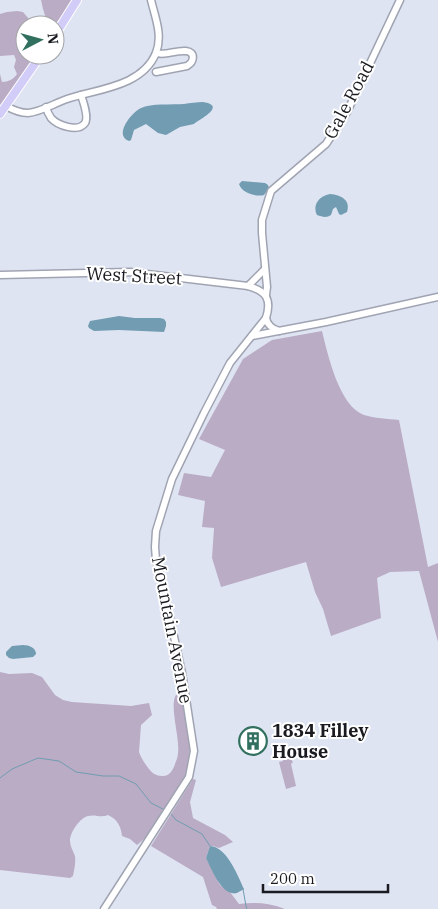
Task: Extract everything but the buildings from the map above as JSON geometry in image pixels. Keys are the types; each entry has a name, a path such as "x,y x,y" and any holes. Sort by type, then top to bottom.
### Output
{"main road":[{"path":"65,19 77,0"},
{"path":"0,114 34,65"}],"street":[{"path":"6,106 22,113 31,112 128,81 149,64 156,53 159,34 151,0"},
{"name":"Gale Road","path":"266,295 262,220 271,192 326,144 347,112 400,0"},
{"path":"156,53 167,54 188,51 192,54 193,58 192,63 187,66 156,72"},
{"path":"46,107 50,117 56,122 70,127 80,126 84,124 86,119 81,95"},
{"path":"248,286 265,269"},
{"name":"West Street","path":"0,275 130,272 248,286 259,289 266,295"},
{"path":"266,295 268,302 267,322 272,328 280,331"},
{"path":"252,336 438,297"},
{"name":"Mountain Avenue","path":"104,909 189,777 194,751 182,673 156,560 156,531 172,479 230,363 266,318"}],"shaded area":[{"path":"41,0 72,0 63,15 45,15"},
{"path":"17,11 23,12 26,15 15,15 15,58 14,55 0,56 0,14"},
{"path":"15,64 29,65 0,106 0,74 2,82 11,80 17,74 14,67"},
{"path":"322,331 341,391 355,410 364,415 377,418 399,420 428,567 438,563 438,642 419,571 390,572 377,578 381,618 331,636 306,562 221,587 212,558 214,528 202,527 205,501 178,495 184,473 211,477 225,450 199,439 243,359 272,340"},
{"path":"0,672 9,674 32,673 42,677 55,695 63,700 72,702 131,706 149,703 152,715 141,725 139,752 150,770 160,776 170,773 178,756 174,700 176,695 179,695 184,701 190,750 188,763 185,776 150,834 137,845 130,839 122,836 118,823 108,815 88,816 79,822 70,837 70,845 75,861 73,876 70,878 0,870"},
{"path":"290,758 293,762 291,764 296,786 286,789 279,762"},
{"path":"193,779 196,780 190,802 193,818 225,835 233,842 219,848 210,846 206,858 220,885 230,892 239,904 274,905 285,909 217,909 212,905 203,877 151,846"}],"water":[{"path":"203,102 210,104 213,107 212,110 194,124 180,127 166,135 158,133 146,124 134,130 129,141 123,134 123,129 129,119 137,110 145,106"},
{"path":"242,181 265,183 269,188 264,195 253,195 243,190 239,184"},
{"path":"330,194 346,201 348,204 347,212 341,215 336,207 329,216 317,215 316,204 323,197"},
{"path":"119,316 160,318 164,319 166,326 164,332 94,331 88,326 90,321"},
{"path":"23,645 32,647 36,654 33,657 13,659 6,655 6,652 12,646"},
{"path":"210,846 222,851 227,857 244,889 237,893 232,893 227,891 218,881 206,858"}],"waterway":[{"path":"0,778 12,769 38,758 59,761 76,772 119,776 136,784 151,803 163,809"},
{"path":"171,814 176,820 202,834 210,846"},
{"path":"243,889 247,909"}],"place":[{"name":"1834 Filley House","path":"253,741"}]}
